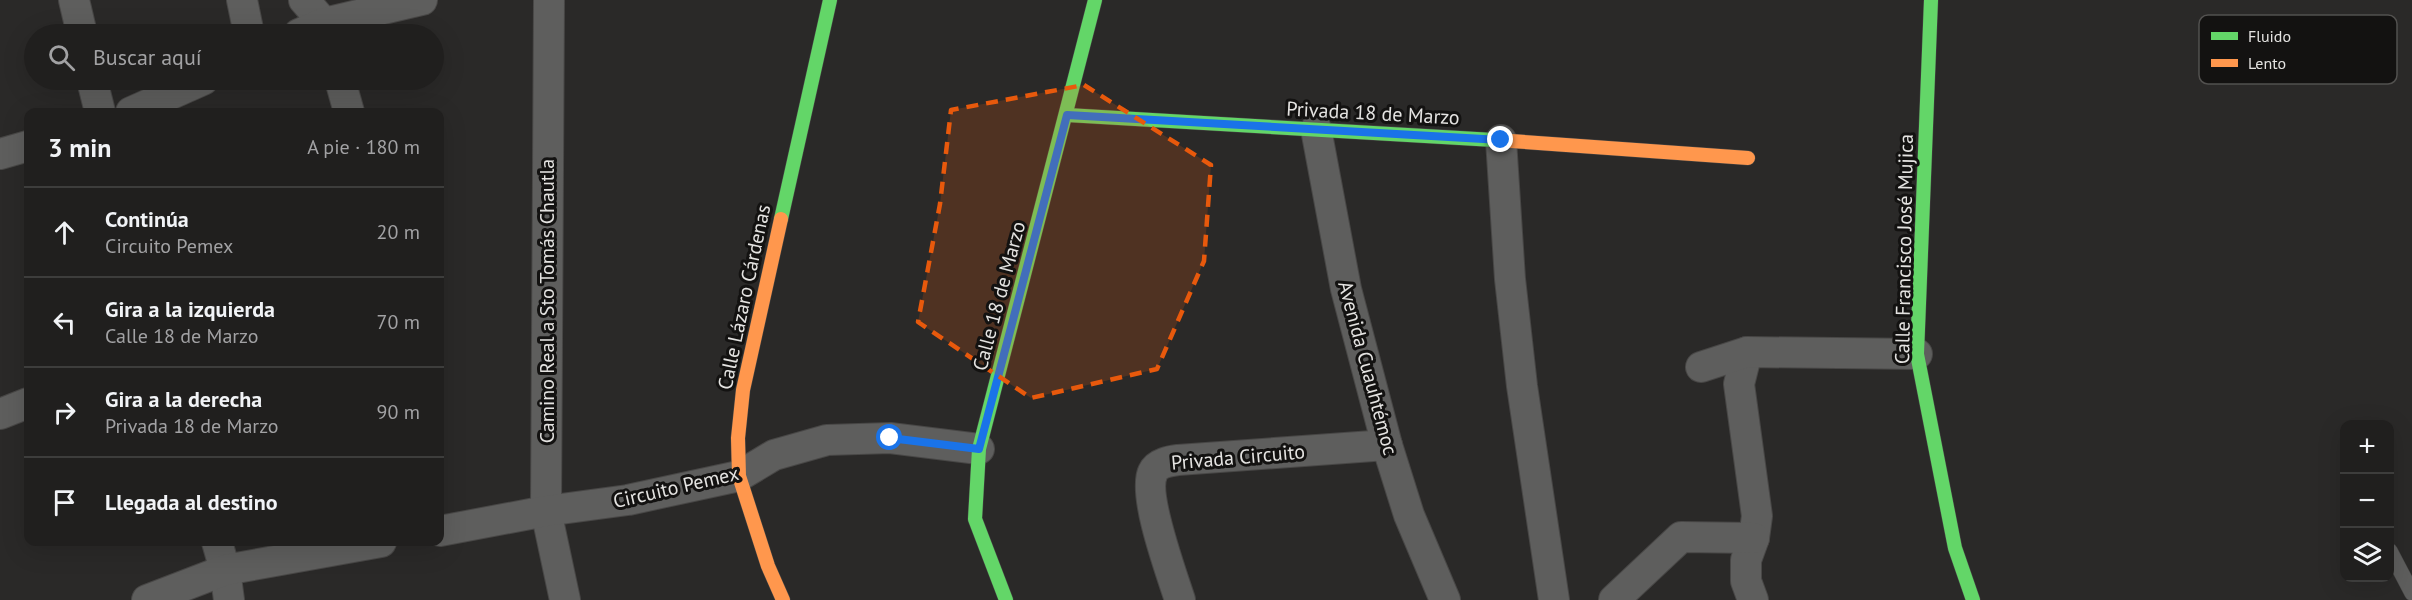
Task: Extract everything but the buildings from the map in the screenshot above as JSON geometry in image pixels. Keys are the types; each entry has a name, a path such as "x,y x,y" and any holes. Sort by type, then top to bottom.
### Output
{"street":[{"path":"74,0 80,24"},
{"path":"242,0 247,24"},
{"path":"304,0 314,24"},
{"path":"341,24 422,0"},
{"name":"Camino Real a Sto Tomás Chautla","path":"549,0 546,511 565,600"},
{"name":"Calle Lázaro Cárdenas","path":"783,600 768,566 739,476 738,438 743,390 830,0"},
{"name":"Calle 18 de Marzo","path":"1006,600 975,519 979,449 1095,0"},
{"name":"Calle Francisco José Mujica","path":"1931,0 1917,354 1955,548 1973,600"},
{"path":"94,90 99,108"},
{"path":"140,108 180,90"},
{"path":"343,90 348,108"},
{"name":"Privada 18 de Marzo","path":"1067,115 1501,140 1748,158"},
{"name":"Avenida Cuauhtémoc","path":"1316,129 1346,289 1387,445 1409,515 1445,600"},
{"path":"1501,140 1510,279 1522,387 1554,600"},
{"path":"0,154 24,147"},
{"path":"1747,352 1739,384 1757,516 1754,538 1746,560 1746,581 1753,600"},
{"path":"1701,367 1747,352 1917,354"},
{"path":"0,414 24,405"},
{"name":"Circuito Pemex","path":"444,530 546,511 628,500 739,476 774,455 827,440 890,438 979,449"},
{"name":"Privada Circuito","path":"1180,600 1164,552 1150,486 1153,471 1159,466 1178,460 1387,445"},
{"path":"1614,600 1681,537 1754,538"},
{"path":"218,546 225,570 229,600"},
{"path":"147,600 225,570 359,546"}],"lane":[{"path":"2394,559 2412,593"}],"highlighted area":[{"path":"1084,85 1211,165 1204,261 1157,369 1031,398 918,322 940,204 951,110"}],"traffic: fast":[{"path":"781,219 830,0"},
{"path":"1006,600 975,519 979,449 1095,0"},
{"path":"1931,0 1917,354 1955,548 1973,600"},
{"path":"1067,115 1511,141"}],"traffic: slow":[{"path":"1511,141 1748,158"},
{"path":"781,219 743,390 738,438 739,476 768,566 783,600"}],"route":[{"path":"890,438 979,449 1067,115 1501,140"}]}
